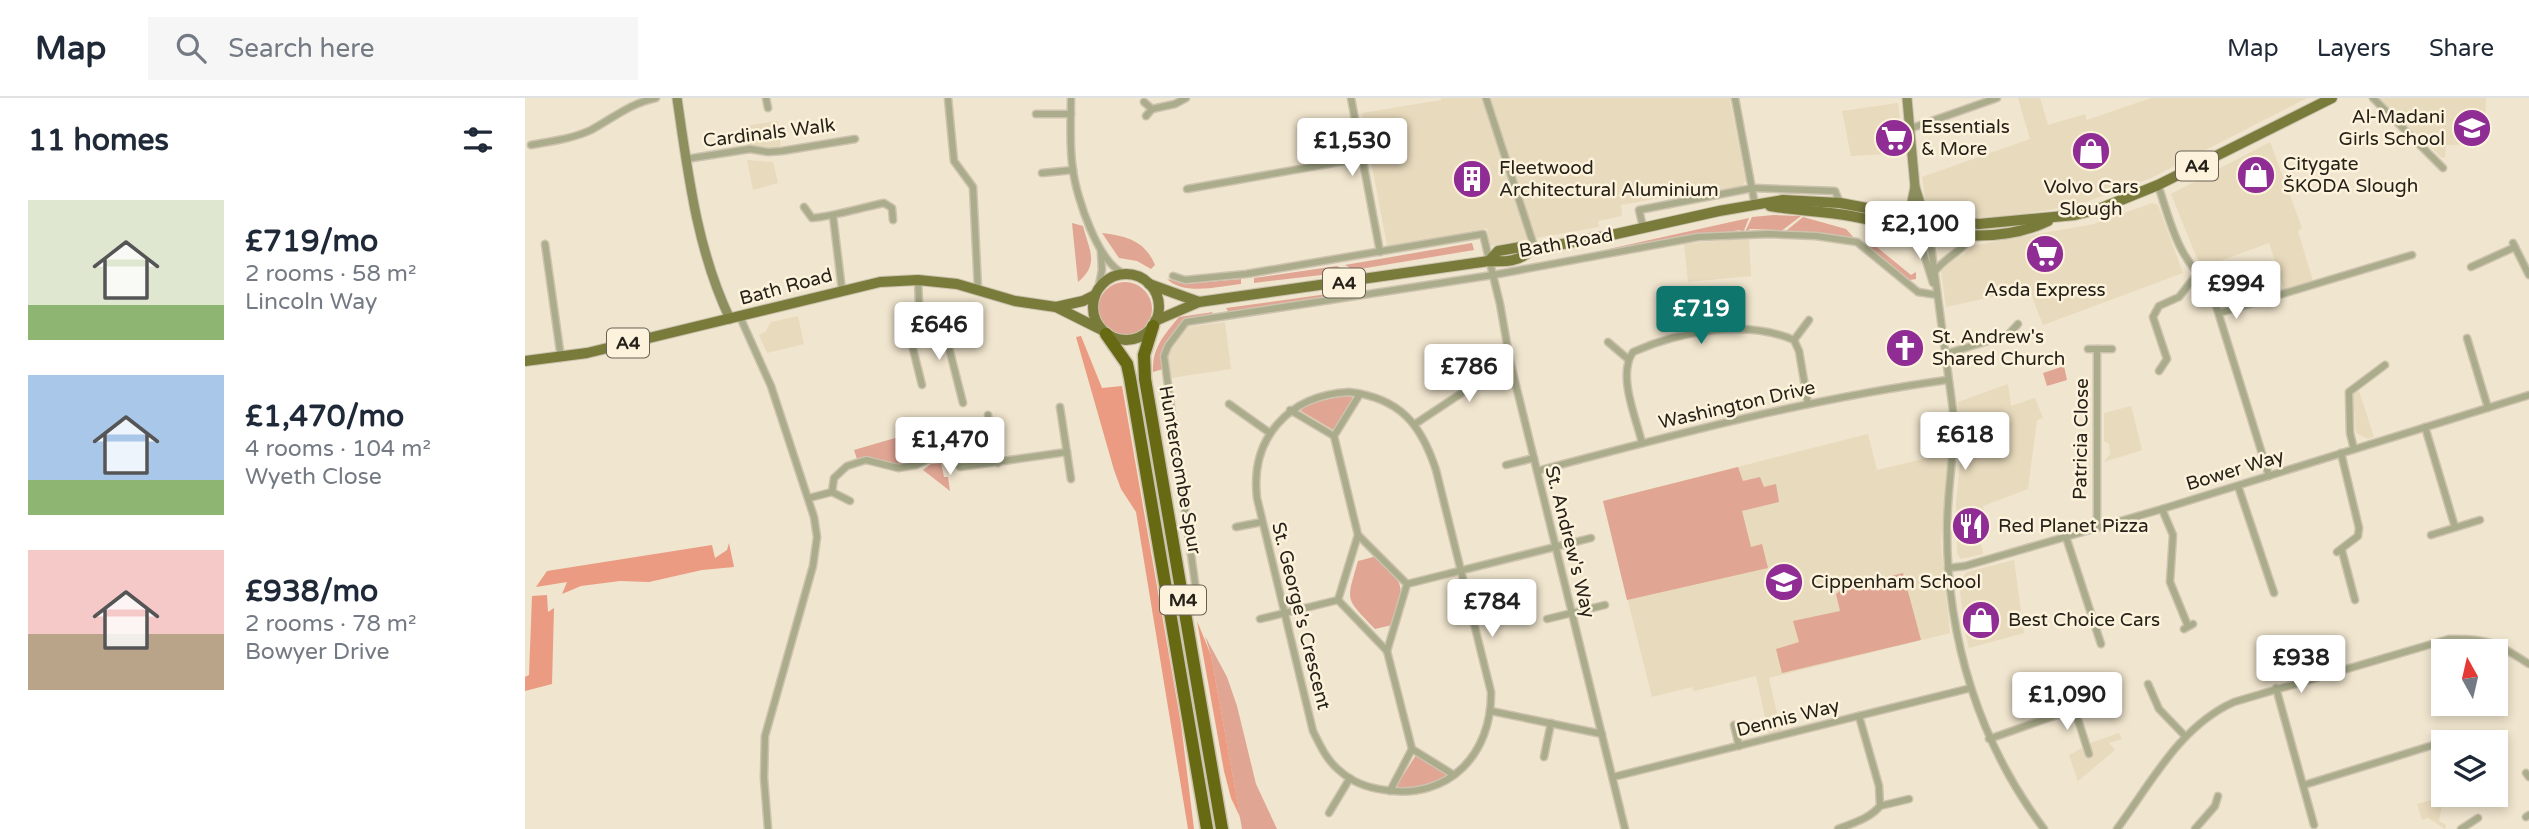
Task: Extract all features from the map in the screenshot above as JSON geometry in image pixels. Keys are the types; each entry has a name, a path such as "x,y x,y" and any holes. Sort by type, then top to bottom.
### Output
{"highway":[{"name":"Huntercombe Spur","path":"1154,323 1144,355 1145,379 1222,829"},
{"name":"Huntercombe Spur","path":"1104,332 1127,365 1131,378 1207,829"}],"main road":[{"name":"Bath Road","path":"1154,323 1199,302 1523,258 1533,250 1783,200 1840,203 1925,219 1979,224 2055,218 2099,208 2158,185 2332,98"},
{"name":"Bath Road","path":"1758,205 1816,210 1929,232 1973,236 2033,228 2055,218"},
{"path":"1126,274 1139,277 1149,284 1159,304 1154,323 1145,334 1130,340 1119,339 1104,332 1094,316 1097,292 1110,278 1126,274"},
{"name":"Bath Road","path":"525,361 561,358 880,282 918,280 937,280 1016,301 1056,307 1104,332"},
{"name":"Bath Road","path":"1149,284 1199,302"},
{"name":"Bath Road","path":"1056,307 1083,301 1097,292"}],"street":[{"path":"531,145 572,138 591,130 625,108 656,98"},
{"path":"677,98 704,252 713,282 771,386 809,498 817,537 813,566 765,736 764,778 768,829"},
{"path":"766,98 768,108"},
{"path":"948,98 954,161 973,187 978,289"},
{"path":"1070,98 1073,170 1080,200 1101,250 1112,267 1126,274"},
{"path":"1146,116 1152,109 1175,104 1186,98"},
{"path":"1173,276 1185,280 1245,274 1380,252 1351,98"},
{"path":"1486,98 1533,250"},
{"path":"1735,98 1758,205"},
{"path":"1907,98 1915,187 1929,232 1954,418 1947,527 1948,568 1957,638 1989,739 2022,800 2044,829"},
{"path":"1909,129 1997,98"},
{"path":"2373,98 2444,168"},
{"path":"1144,102 1152,109"},
{"path":"1036,114 1071,114"},
{"name":"Cardinals Walk","path":"686,159 750,149 782,151 855,138"},
{"path":"1187,189 1362,158"},
{"path":"1042,173 1073,170"},
{"path":"2158,185 2185,259 2197,274 2209,283 2269,476"},
{"path":"1915,187 1909,216 1916,229 1936,292"},
{"path":"1643,227 1639,210 1753,188 1835,191 1840,203"},
{"path":"804,207 812,218 833,216 855,208 884,203 892,208 893,220"},
{"path":"833,216 842,290"},
{"name":"St. Andrew's Way","path":"1380,252 1483,234 1510,361 1625,829"},
{"name":"Bath Road","path":"1198,605 1164,356 1186,322 1493,275 1698,237 1769,234 1816,236 1857,242 1918,292 1936,292"},
{"path":"1935,271 1964,248 1973,236"},
{"path":"545,244 561,358"},
{"path":"2471,267 2514,245 2529,275"},
{"path":"1097,292 1103,263 1101,250"},
{"path":"2219,313 2408,254"},
{"path":"2159,372 2167,359 2153,317 2159,306 2179,297 2197,274"},
{"path":"918,280 919,304 929,340"},
{"path":"1220,300 1222,317"},
{"path":"1794,340 1809,320"},
{"path":"1945,354 2008,335 2018,324"},
{"path":"1642,443 1626,378 1628,359 1633,352 1648,345 1709,331 1743,330 1782,335 1794,340 1799,351 1808,404"},
{"path":"922,385 912,345 946,336 963,403"},
{"path":"2467,338 2488,408"},
{"path":"1608,342 1628,359"},
{"path":"2088,349 2112,349"},
{"name":"Patricia Close","path":"2097,349 2097,528"},
{"path":"1510,361 1415,424 1428,445 1436,470 1491,692 1491,711 1602,733"},
{"path":"1447,363 1467,390"},
{"path":"2354,449 2350,433 2349,393 2385,365"},
{"name":"Washington Drive","path":"1537,471 1808,404 1947,380"},
{"name":"St. George's Crescent","path":"1415,424 1398,408 1379,398 1330,393 1290,410 1270,433 1257,461 1255,482 1262,522 1313,731 1326,755 1339,771 1366,786 1408,792 1445,782 1467,764 1484,738 1491,711"},
{"path":"1338,600 1358,535 1334,436 1360,394"},
{"name":"Bower Way","path":"1948,568 1965,566 2162,509 2529,395"},
{"path":"1229,404 1270,433"},
{"path":"1061,407 1071,479"},
{"path":"1290,410 1334,436"},
{"path":"988,415 998,463"},
{"path":"2425,427 2455,527"},
{"path":"832,492 834,478 847,466 866,460 898,467 949,457 960,467 1067,452"},
{"path":"2341,453 2359,528 2358,536 2339,551 2355,600"},
{"path":"1506,465 1534,458"},
{"path":"2238,486 2274,593"},
{"path":"809,498 832,492 851,501"},
{"path":"2162,509 2173,535 2170,582 2188,626"},
{"path":"2431,535 2480,520"},
{"path":"1236,527 1262,522"},
{"path":"1358,535 1407,584"},
{"path":"2066,537 2101,644"},
{"path":"1407,584 1591,538"},
{"path":"1387,652 1407,584"},
{"path":"1260,619 1338,600"},
{"path":"1338,600 1387,652 1412,749 1390,791"},
{"path":"1547,619 1605,605"},
{"path":"2117,829 2185,736 2217,710 2234,702 2449,639 2477,638 2497,644 2529,664"},
{"path":"2148,684 2159,709 2185,736"},
{"name":"Dennis Way","path":"1613,777 1971,688"},
{"path":"2276,688 2315,825"},
{"path":"1989,739 2073,706 2089,754"},
{"path":"1859,716 1879,786 1880,806"},
{"path":"1544,757 1551,723"},
{"path":"1734,725 1739,746"},
{"path":"2304,785 2431,746"},
{"path":"1412,749 1454,775"},
{"path":"1329,813 1350,778"},
{"path":"2195,829 2212,817 2218,796"},
{"path":"1837,829 1874,814 1880,806 1909,799"},
{"path":"2461,829 2478,818"}],"shaded area":[{"path":"1441,98 1742,98 1730,101 1746,181 1740,188 1621,205 1622,216 1598,221 1599,227 1490,246 1487,228 1388,250 1362,113"},
{"path":"2018,98 2040,98 2048,125 2085,114 2087,120 2151,98 2307,98 2151,178 2086,202 1988,219 1933,214 1926,205 1922,177 2030,139"},
{"path":"2379,98 2486,98 2484,144 2446,145 2445,157 2442,158"},
{"path":"1898,103 1904,153 1851,156 1842,111"},
{"path":"778,121 781,148 762,148 747,144 745,126"},
{"path":"2270,142 2302,228 2298,231 2313,281 2284,289 2269,243 2201,268 2171,194"},
{"path":"747,160 773,162 778,183 753,190"},
{"path":"2152,203 2158,205 2183,273 2043,325 2029,289 1946,307 1941,271 1971,246 2094,224"},
{"path":"1801,216 1780,232 1750,229 1745,232 1752,217"},
{"path":"1803,217 1846,229 1855,239 1786,231"},
{"path":"1749,218 1743,233 1740,230 1591,253"},
{"path":"1072,223 1083,226 1091,256 1089,269 1078,282"},
{"path":"1881,231 1889,235 1883,235 1873,244 1911,275 1916,272 1916,279 1910,280 1870,249 1871,241"},
{"path":"1102,233 1134,241 1146,250 1155,265 1151,269 1137,261 1119,258"},
{"path":"1746,238 1749,240 1751,276 1688,282 1684,244"},
{"path":"1472,243 1474,250 1354,270 1345,265"},
{"path":"1337,266 1347,272 1254,283 1254,278"},
{"path":"1167,279 1186,284 1241,279 1241,284 1192,289"},
{"path":"1130,282 1140,286 1148,294 1152,309 1148,324 1140,332 1120,336 1110,332 1102,324 1098,304 1102,294 1110,286"},
{"path":"1349,291 1365,292 1229,313 1226,308"},
{"path":"1213,312 1210,315 1185,319 1161,354 1163,369 1153,372 1157,349 1179,317"},
{"path":"798,316 804,344 767,353 759,335 765,332 771,322"},
{"path":"1225,322 1231,369 1171,378 1168,355 1188,327"},
{"path":"1081,336 1102,388 1122,386 1181,724 1194,829 1188,829 1136,512 1121,489 1114,470 1076,337"},
{"path":"2064,366 2067,380 2047,386 2043,373"},
{"path":"2008,384 2011,406 2035,398 2043,418 2037,420 2028,489 1983,506 1986,523 1957,534 1956,504 1961,455 1958,402"},
{"path":"2359,391 2374,437 2368,439 2356,433 2353,397 2354,393"},
{"path":"1350,396 1354,399 1335,431 1301,411 1302,408 1320,401"},
{"path":"2131,406 2142,450 2104,462 2110,454 2109,444 2104,441 2104,413"},
{"name":"Cippenham School","path":"1868,434 1877,470 1948,453 1941,543 1950,633 1769,678 1781,730 1784,731 1769,735 1756,676 1694,691 1692,687 1652,697 1603,501"},
{"path":"902,436 905,461 912,460 912,463 857,459 854,450"},
{"path":"941,463 944,477 948,477 950,491 923,470 931,464"},
{"path":"1738,467 1743,481 1760,477 1764,487 1776,484 1779,502 1742,511 1751,547 1762,544 1768,568 1627,600 1603,501"},
{"path":"1978,532 1984,557 1983,554 1961,559 1957,553 1957,540"},
{"path":"729,543 734,567 702,570 649,582 620,581 581,586 562,594 567,582 536,587 547,571 712,545 715,558 727,550"},
{"path":"1377,556 1398,581 1401,593 1392,625 1375,629 1353,604 1350,593 1358,561"},
{"path":"2014,560 2024,633 1969,648 1959,582 1967,572"},
{"path":"1903,573 1921,640 1782,673 1776,649 1799,642 1793,621 1840,611 1836,594 1840,591 1841,583 1854,585"},
{"path":"547,595 548,612 554,608 552,684 525,691 525,677 529,675 532,596"},
{"path":"1197,621 1211,655 1240,817 1231,798 1224,771"},
{"path":"1205,636 1227,677 1256,784 1277,829 1242,829 1211,655"},
{"path":"2119,733 2122,739 2109,743 2115,750 2078,781 2069,755 2093,742"},
{"path":"1416,755 1447,774 1447,777 1415,788 1398,789 1397,785"},
{"path":"2431,800 2431,807 2442,807 2439,821 2446,825 2445,829 2428,818 2422,820 2417,804"}],"place":[{"name":"Al-Madani Girls School","path":"2472,128"},
{"name":"Essentials & More","path":"1894,138"},
{"name":"Volvo Cars Slough","path":"2091,151"},
{"name":"Citygate ŠKODA Slough","path":"2256,175"},
{"name":"Fleetwood Architectural Aluminium","path":"1472,179"},
{"name":"Asda Express","path":"2045,254"},
{"name":"St. Andrew's Shared Church","path":"1905,348"},
{"name":"Red Planet Pizza","path":"1971,526"},
{"name":"Cippenham School","path":"1784,582"},
{"name":"Best Choice Cars","path":"1981,620"}]}
